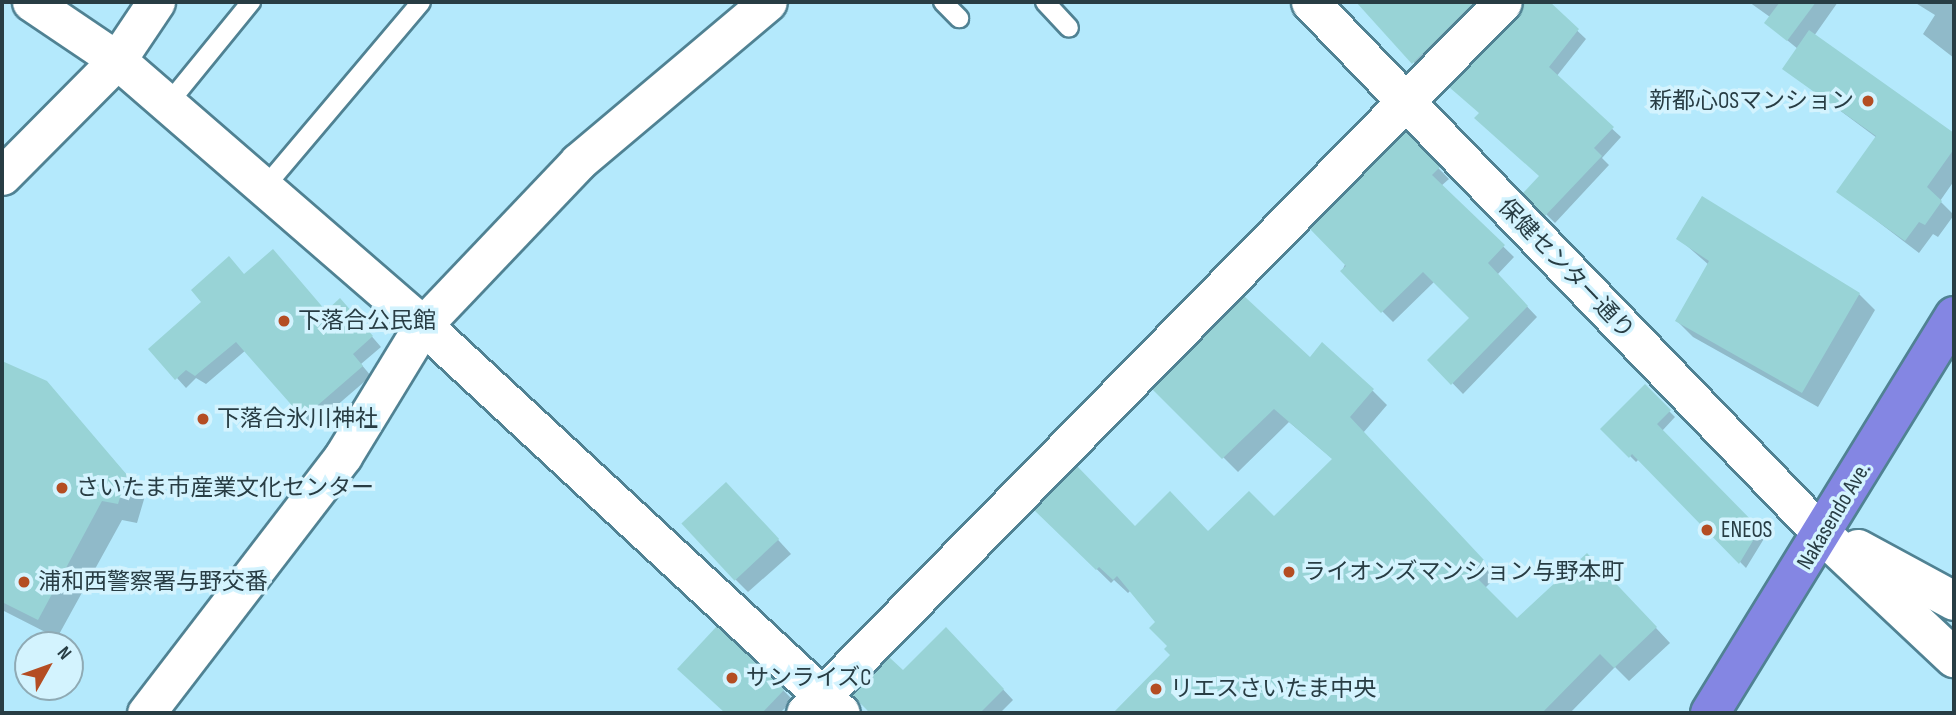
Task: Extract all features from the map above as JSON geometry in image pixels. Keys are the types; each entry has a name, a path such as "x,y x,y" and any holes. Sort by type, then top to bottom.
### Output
{"highway":[{"name":"Nakasendo Ave.","path":"1710,713 1824,535 1954,316"}],"main road":[{"path":"1824,535 1888,561 1954,601"},
{"path":"1824,535 1954,657"}],"street":[{"path":"31,2 117,60 423,325 822,708 1503,2"},
{"path":"2,176 117,60 156,2"},
{"path":"146,713 343,456 423,325 578,162 768,2"},
{"name":"保健センター通り","path":"1310,2 1824,535"}],"lane":[{"path":"167,104 251,2"},
{"path":"264,188 421,2"},
{"path":"943,2 959,18"},
{"path":"1045,2 1069,28"}],"building":[{"path":"1356,2 1474,2 1412,64"},
{"path":"1523,2 1550,2 1579,29 1549,67 1614,127 1594,148 1602,156 1545,216 1523,193 1539,176 1474,118 1479,113 1449,87 1518,17"},
{"path":"1780,2 1816,2 1787,41 1764,23"},
{"path":"1809,30 1954,133 1954,149 1927,187 1942,201 1925,225 1919,222 1905,241 1836,192 1876,136 1782,69"},
{"path":"1405,131 1440,167 1432,175 1505,245 1488,263 1528,306 1451,385 1427,360 1469,318 1423,272 1381,313 1340,271 1346,266 1310,229"},
{"path":"1702,196 1860,293 1802,393 1675,321 1709,261 1676,239"},
{"path":"273,249 326,311 340,298 373,336 353,354 363,366 303,418 236,342 195,376 186,370 175,380 148,349 201,302 191,290 229,256 244,274"},
{"path":"1244,296 1310,357 1322,342 1374,389 1350,417 1484,560 1472,573 1517,618 1587,553 1657,627 1614,668 1600,654 1542,713 1113,713 1170,655 1164,649 1167,646 1149,628 1155,622 1117,576 1113,580 1099,567 1096,570 1034,510 1077,466 1135,526 1170,491 1208,531 1249,491 1274,516 1332,459 1274,409 1222,459 1152,389"},
{"name":"さいたま市産業文化センター","path":"2,361 47,381 127,475 118,504 102,501 38,620 2,602"},
{"path":"1645,384 1671,410 1657,424 1760,529 1739,564 1632,454 1629,458 1600,429"},
{"path":"726,482 779,539 735,581 681,524"},
{"name":"サンライズC","path":"717,626 785,689 762,713 725,713 677,669"},
{"path":"946,627 1004,689 980,713 870,713 852,695 889,657 903,670"}],"place":[{"name":"新都心OSマンション","path":"1868,101"},
{"name":"下落合公民館","path":"284,321"},
{"name":"下落合氷川神社","path":"203,419"},
{"name":"さいたま市産業文化センター","path":"62,488"},
{"name":"ENEOS","path":"1707,530"},
{"name":"ライオンズマンション与野本町","path":"1289,572"},
{"name":"浦和西警察署与野交番","path":"24,582"},
{"name":"サンライズC","path":"732,678"},
{"name":"リエスさいたま中央","path":"1156,689"}]}
